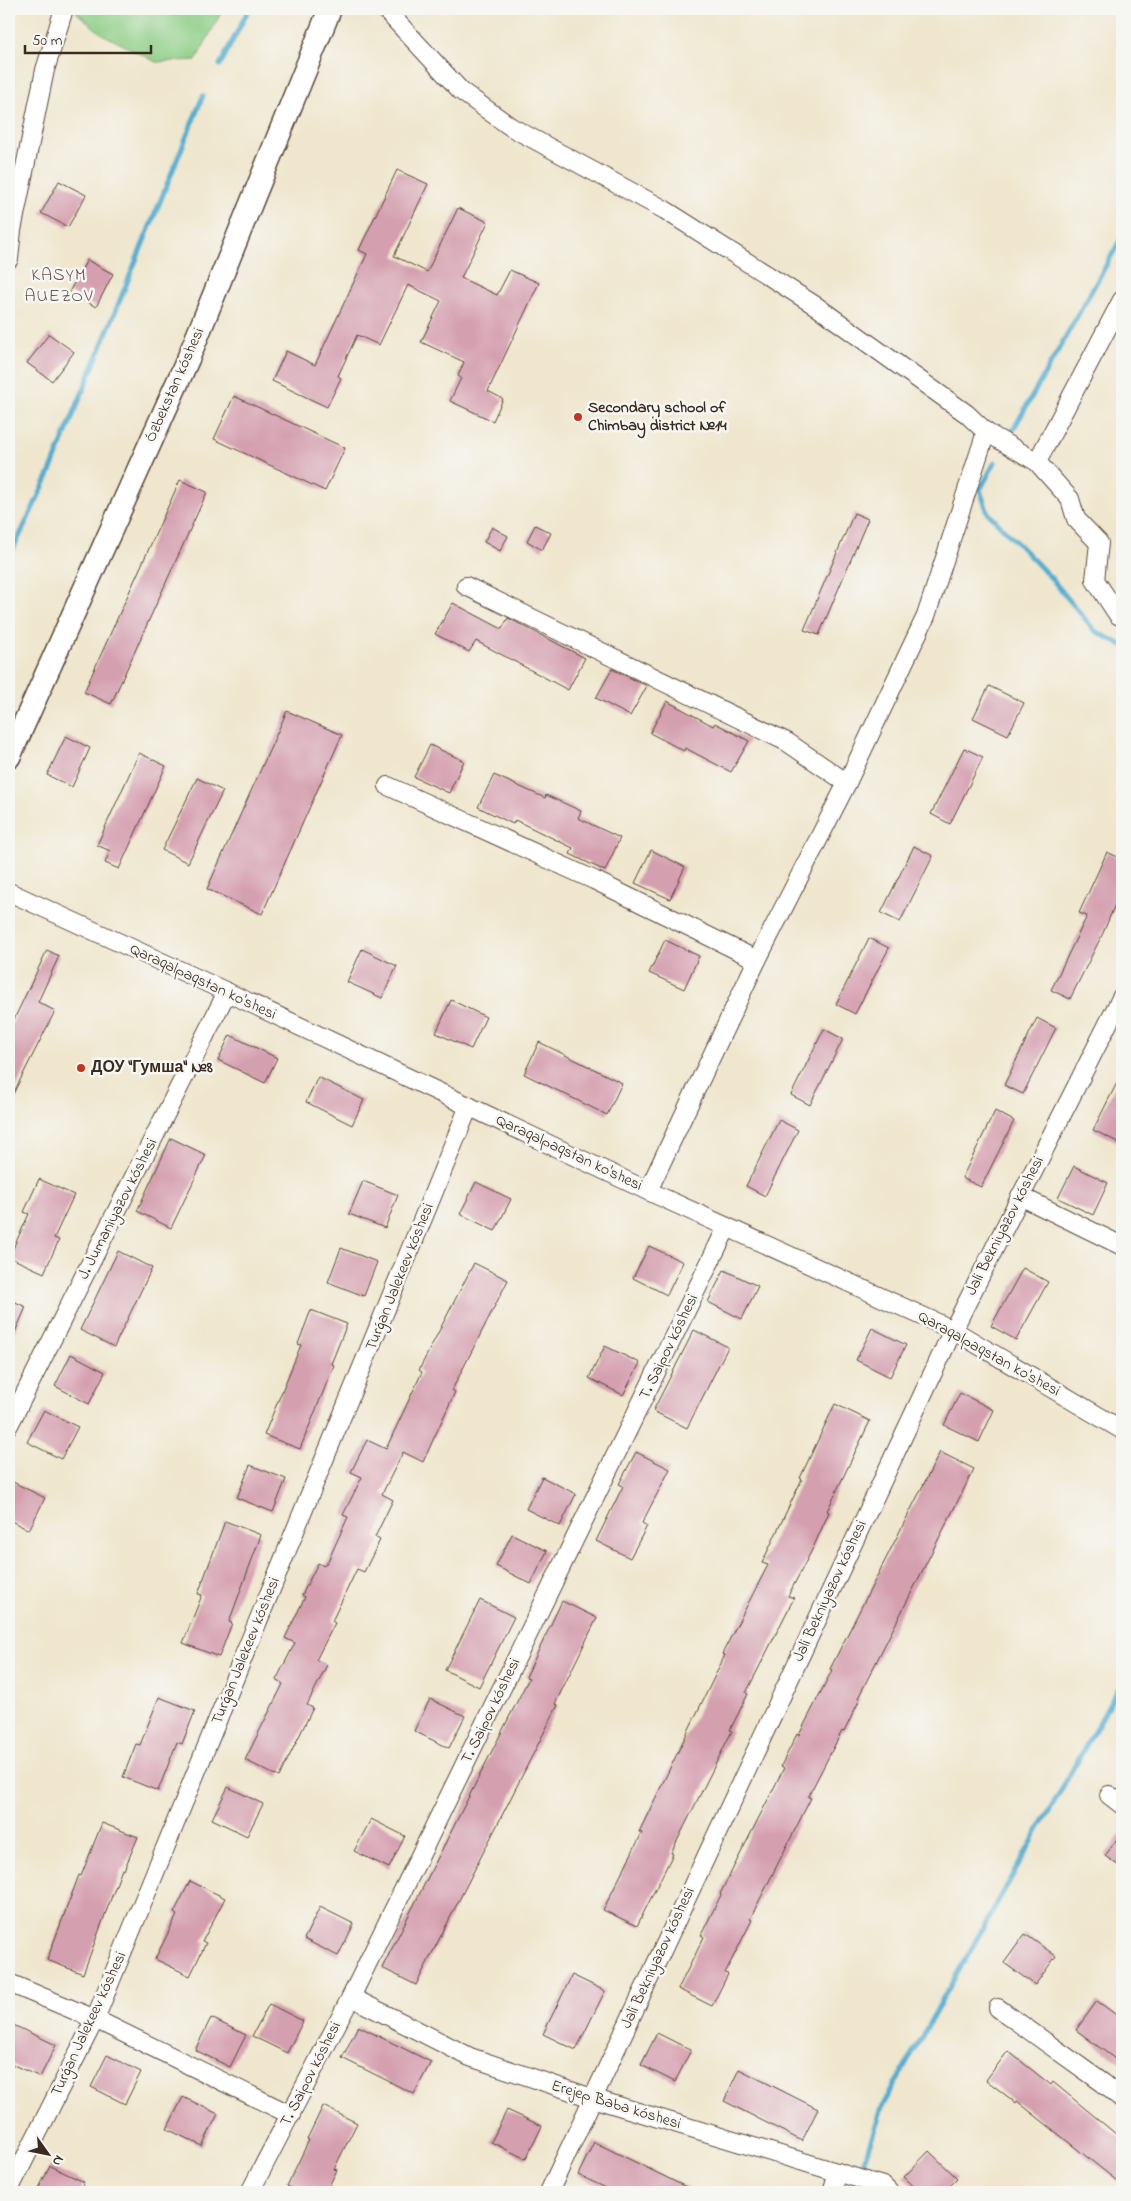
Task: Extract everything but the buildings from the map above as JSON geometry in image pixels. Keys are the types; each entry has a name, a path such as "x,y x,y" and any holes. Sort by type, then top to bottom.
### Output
{"street":[{"path":"9,259 12,230 45,70 64,9"},
{"name":"Ózbekstan kóshesi","path":"9,757 188,359 330,9"},
{"path":"385,9 460,91 512,127 665,210 816,306 967,414 986,432 1036,462 1070,499 1076,519 1099,543 1095,580 1118,615 1122,617"},
{"path":"1036,462 1122,300"},
{"path":"648,1191 757,960 847,782 926,616 986,432"},
{"path":"466,586 787,742 847,782"},
{"path":"388,786 594,880 757,960"},
{"name":"Qaraqalpaqstan ko'shesi","path":"9,892 227,992 648,1191 953,1330 1122,1430"},
{"name":"J. Jumaniyazov kóshesi","path":"9,1425 227,992"},
{"name":"Jali Bekniyazov kóshesi","path":"549,2192 953,1330 1121,1000"},
{"name":"Turǵan Jalekeev kóshesi","path":"9,2190 95,2019 469,1106"},
{"path":"1020,1196 1122,1246"},
{"name":"T. Saipov kóshesi","path":"250,2192 351,1997 727,1227"},
{"path":"9,1983 95,2019 291,2115"},
{"name":"Erejep Baba kóshesi","path":"351,1997 470,2057 592,2098 882,2186 889,2192"},
{"path":"998,2008 1103,2083 1122,2099"},
{"path":"832,2192 838,2172"}],"green space":[{"path":"77,9 223,9 196,60 156,62 102,34 76,12"}],"waterway":[{"path":"220,65 249,9"},
{"path":"9,558 50,472 203,96"},
{"path":"1013,430 1122,237"},
{"path":"995,462 980,490 988,513 1051,578 1095,631 1122,645"},
{"path":"861,2169 883,2105 1122,1682"}],"place":[{"name":"Secondary school of Chimbay district №14","path":"578,417"},
{"name":"ДОУ \"Гумша\" №8","path":"81,1068"}],"district":[{"name":"KASYM AUEZOV","path":"59,286"}]}
